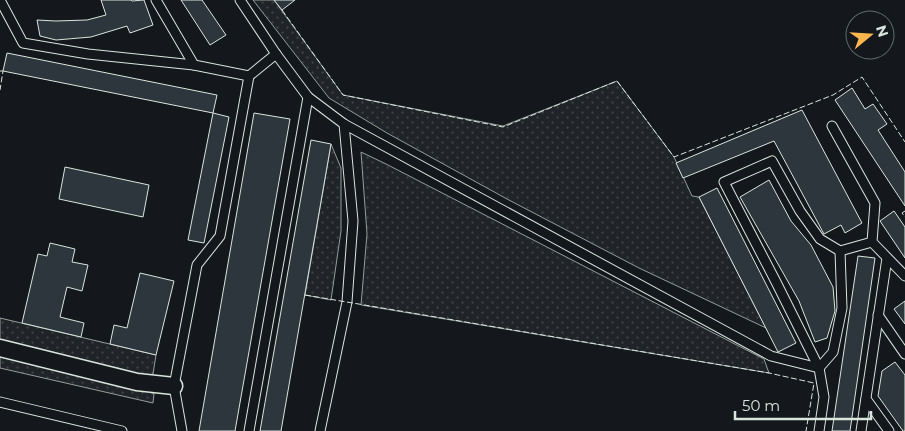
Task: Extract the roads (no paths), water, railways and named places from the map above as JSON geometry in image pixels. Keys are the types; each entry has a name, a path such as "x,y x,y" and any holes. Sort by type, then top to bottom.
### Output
{"street":[{"path":"0,348 137,382 174,386"}],"lane":[{"path":"0,0 22,43 88,54 194,65 249,76"},
{"path":"156,0 194,65"},
{"path":"240,0 276,54 308,97 344,124 771,356 819,368"},
{"path":"182,431 174,386 197,265 220,236 249,76 276,54"},
{"path":"249,431 308,97"},
{"path":"320,431 348,293 353,221 344,124"},
{"path":"832,126 875,203 872,242 905,276"},
{"path":"819,431 824,397 819,368 724,182 772,161 800,211 820,239 840,251 872,242"},
{"path":"819,368 833,352 842,308 840,251"},
{"path":"860,431 887,258"},
{"path":"878,315 905,354"},
{"path":"866,399 889,431"},
{"path":"0,402 118,431"}]}
